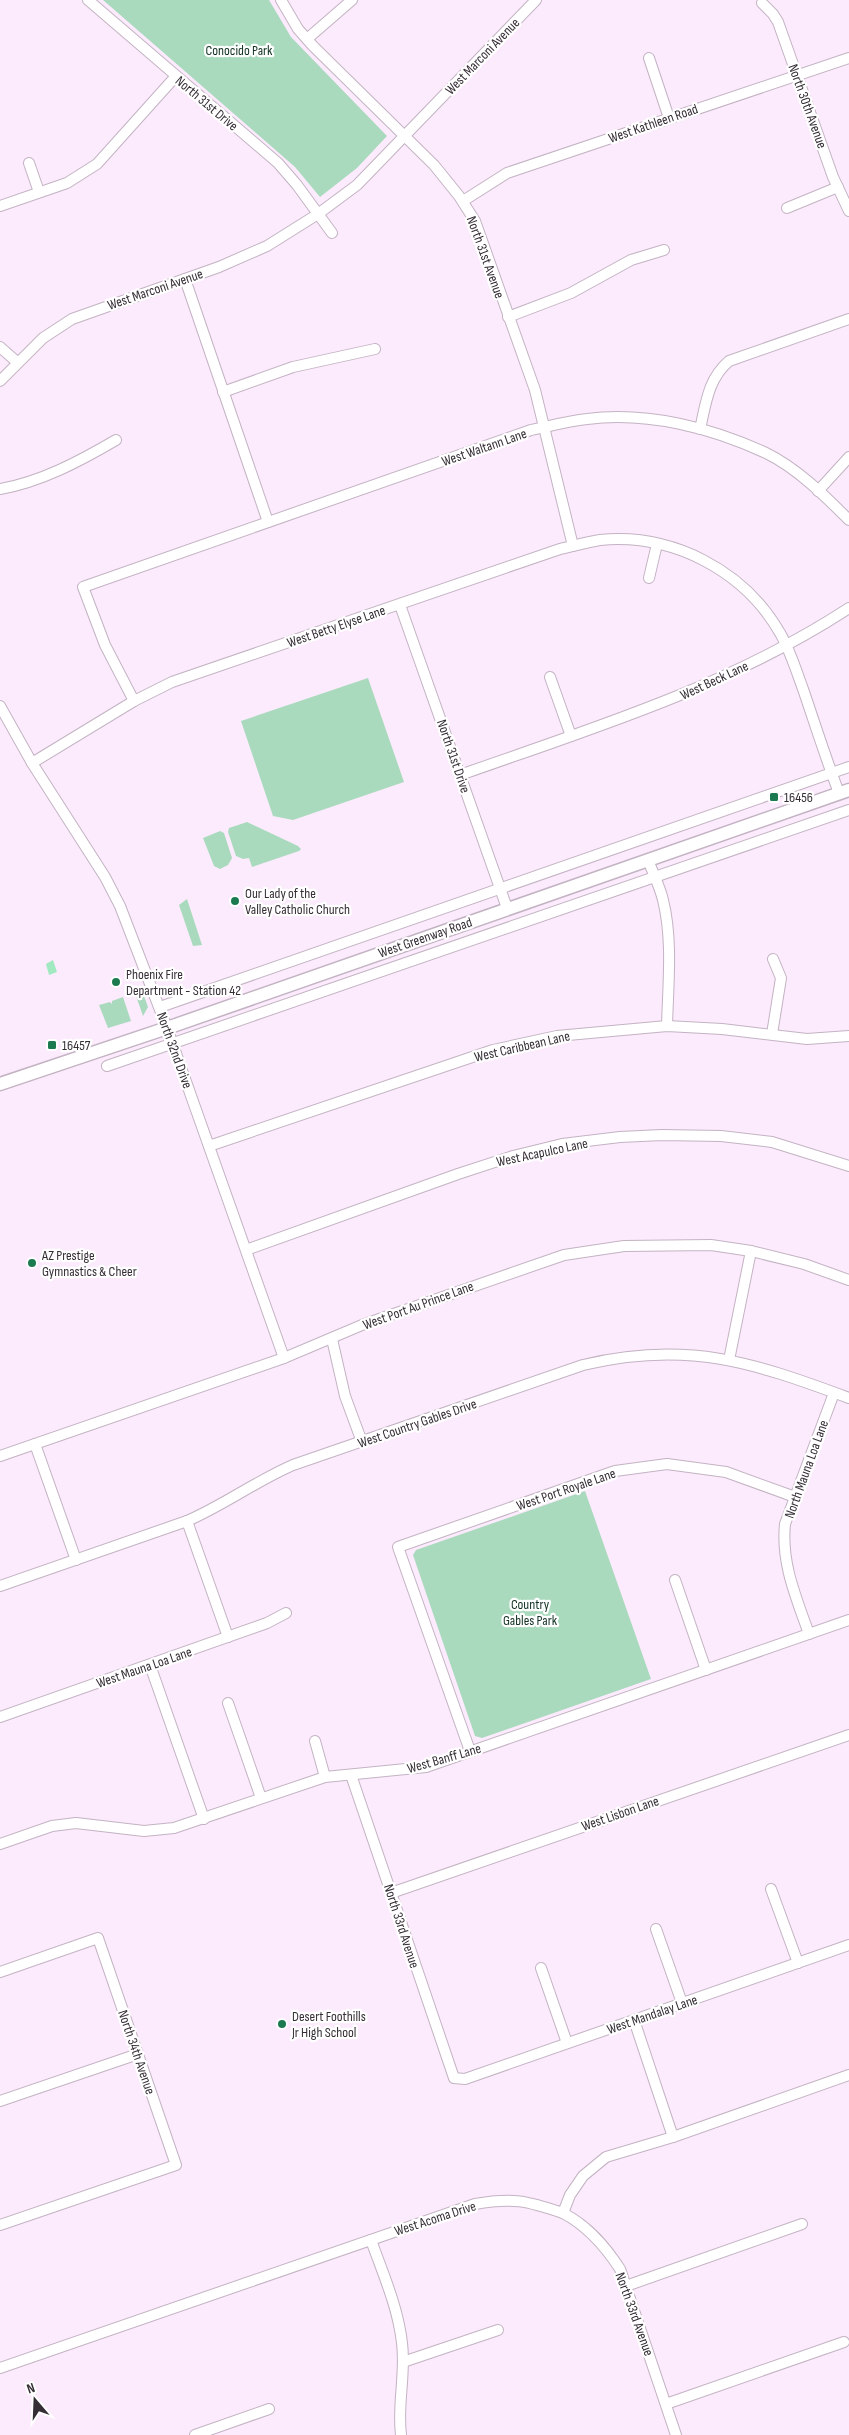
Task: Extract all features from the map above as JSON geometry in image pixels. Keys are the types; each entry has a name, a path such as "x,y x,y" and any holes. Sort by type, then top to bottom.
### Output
{"main road":[{"name":"West Greenway Road","path":"0,1084 168,1028 507,908 844,792"}],"street":[{"name":"North 31st Drive","path":"88,0 278,164 318,214"},
{"name":"North 31st Avenue","path":"281,0 289,15 307,39 444,176 475,221 535,390 573,546"},
{"path":"307,39 352,0"},
{"name":"West Marconi Avenue","path":"17,362 52,331 72,318 219,267 267,246 318,214 357,185 536,0"},
{"name":"North 30th Avenue","path":"762,3 778,22 838,187 849,212"},
{"path":"649,58 669,118"},
{"name":"West Kathleen Road","path":"463,202 507,173 849,58"},
{"path":"0,206 67,183 97,164 176,76"},
{"path":"29,164 40,192"},
{"path":"787,208 838,187"},
{"path":"318,214 332,233"},
{"path":"508,317 571,293 631,260 664,250"},
{"path":"185,279 268,522"},
{"path":"700,429 712,381 718,371 729,361 849,319"},
{"path":"0,347 17,362 0,381"},
{"path":"223,392 293,367 375,349"},
{"name":"West Waltann Lane","path":"134,701 105,645 84,587 544,428 588,419 636,418 700,429 767,454 818,491 849,520"},
{"path":"0,488 46,475 86,458 116,440"},
{"path":"818,491 849,457"},
{"name":"West Betty Elyse Lane","path":"32,762 134,701 172,682 573,546 601,540 624,540 656,544 685,551 705,560 728,575 755,598 780,632 786,645"},
{"path":"649,578 656,544"},
{"name":"North 31st Drive","path":"400,605 507,908"},
{"name":"West Beck Lane","path":"460,775 703,687 786,645 849,608"},
{"path":"786,645 832,773 844,792"},
{"path":"550,677 571,736"},
{"name":"North 32nd Drive","path":"0,706 32,762 105,877 120,906 168,1028 284,1358"},
{"name":"West Greenway Road","path":"160,1007 849,767"},
{"name":"West Greenway Road","path":"107,1066 174,1045 654,876 849,810"},
{"path":"648,860 664,901 666,918 668,948 667,1026"},
{"path":"772,1034 781,978 773,958"},
{"name":"West Caribbean Lane","path":"209,1146 493,1050 557,1036 667,1026 772,1034 807,1040 849,1036"},
{"name":"West Acapulco Lane","path":"246,1250 458,1174 513,1156 562,1144 620,1137 662,1135 721,1136 772,1142 849,1166"},
{"name":"West Port Au Prince Lane","path":"0,1456 284,1358 362,1325 564,1255 624,1246 711,1245 751,1251 804,1264 849,1280"},
{"path":"729,1360 751,1251"},
{"path":"332,1339 345,1396 362,1442"},
{"name":"West Country Gables Drive","path":"0,1586 187,1521 216,1508 278,1472 566,1371 613,1358 656,1354 692,1354 729,1360 775,1371 849,1398"},
{"name":"North Mauna Loa Lane","path":"809,1634 785,1557 786,1524 834,1393"},
{"path":"35,1444 76,1560"},
{"name":"West Port Royale Lane","path":"470,1751 398,1547 615,1471 667,1464 726,1472 795,1497"},
{"path":"187,1521 228,1637"},
{"path":"675,1580 706,1670"},
{"name":"West Mauna Loa Lane","path":"0,1718 267,1623 286,1613"},
{"name":"West Banff Lane","path":"0,1844 52,1826 76,1823 158,1831 204,1819 261,1798 325,1778 426,1767 849,1620"},
{"path":"150,1665 204,1819"},
{"path":"228,1703 261,1798"},
{"name":"West Lisbon Lane","path":"391,1893 849,1735"},
{"path":"315,1741 325,1778"},
{"name":"North 33rd Avenue","path":"351,1775 454,2078"},
{"path":"771,1889 798,1963"},
{"path":"656,1929 682,2003"},
{"name":"North 34th Avenue","path":"0,1972 98,1938 176,2165 0,2225"},
{"name":"West Mandalay Lane","path":"454,2078 465,2079 849,1945"},
{"path":"541,1968 567,2043"},
{"path":"634,2020 672,2137"},
{"path":"0,2100 138,2054"},
{"path":"563,2213 570,2195 583,2176 606,2157 672,2137 849,2075"},
{"name":"West Acoma Drive","path":"0,2368 475,2204 504,2199 534,2203 563,2213"},
{"name":"North 33rd Avenue","path":"563,2213 576,2219 602,2243 620,2270 676,2435"},
{"path":"626,2286 802,2224"},
{"path":"371,2240 398,2317 403,2362 401,2435"},
{"path":"403,2362 498,2330"},
{"path":"666,2404 844,2342"},
{"path":"195,2435 220,2431 268,2409"}],"green space":[{"name":"Conocido Park","path":"103,0 269,0 291,37 387,136 357,168 320,197 295,167"},
{"path":"368,678 404,782 293,820 273,816 241,721"},
{"path":"247,822 301,849 252,867 249,858 243,859 236,856 228,832 229,828"},
{"path":"220,831 224,833 232,858 228,865 220,869 214,866 203,838"},
{"path":"187,899 202,945 193,946 179,905"},
{"path":"141,988 148,1007 143,1016 134,990"},
{"path":"123,997 131,1021 108,1028 99,1005 110,1002 112,1004 112,1001"},
{"name":"Country Gables Park","path":"585,1491 651,1679 482,1738 475,1736 413,1555 416,1550"}],"shaded area":[{"path":"53,960 57,972 49,975 46,964"}],"place":[{"name":"16456","path":"774,797"},
{"name":"Our Lady of the Valley Catholic Church","path":"235,901"},
{"name":"Phoenix Fire Department - Station 42","path":"116,982"},
{"name":"16457","path":"52,1045"},
{"name":"AZ Prestige Gymnastics & Cheer","path":"32,1263"},
{"name":"Desert Foothills Jr High School","path":"282,2024"}]}
